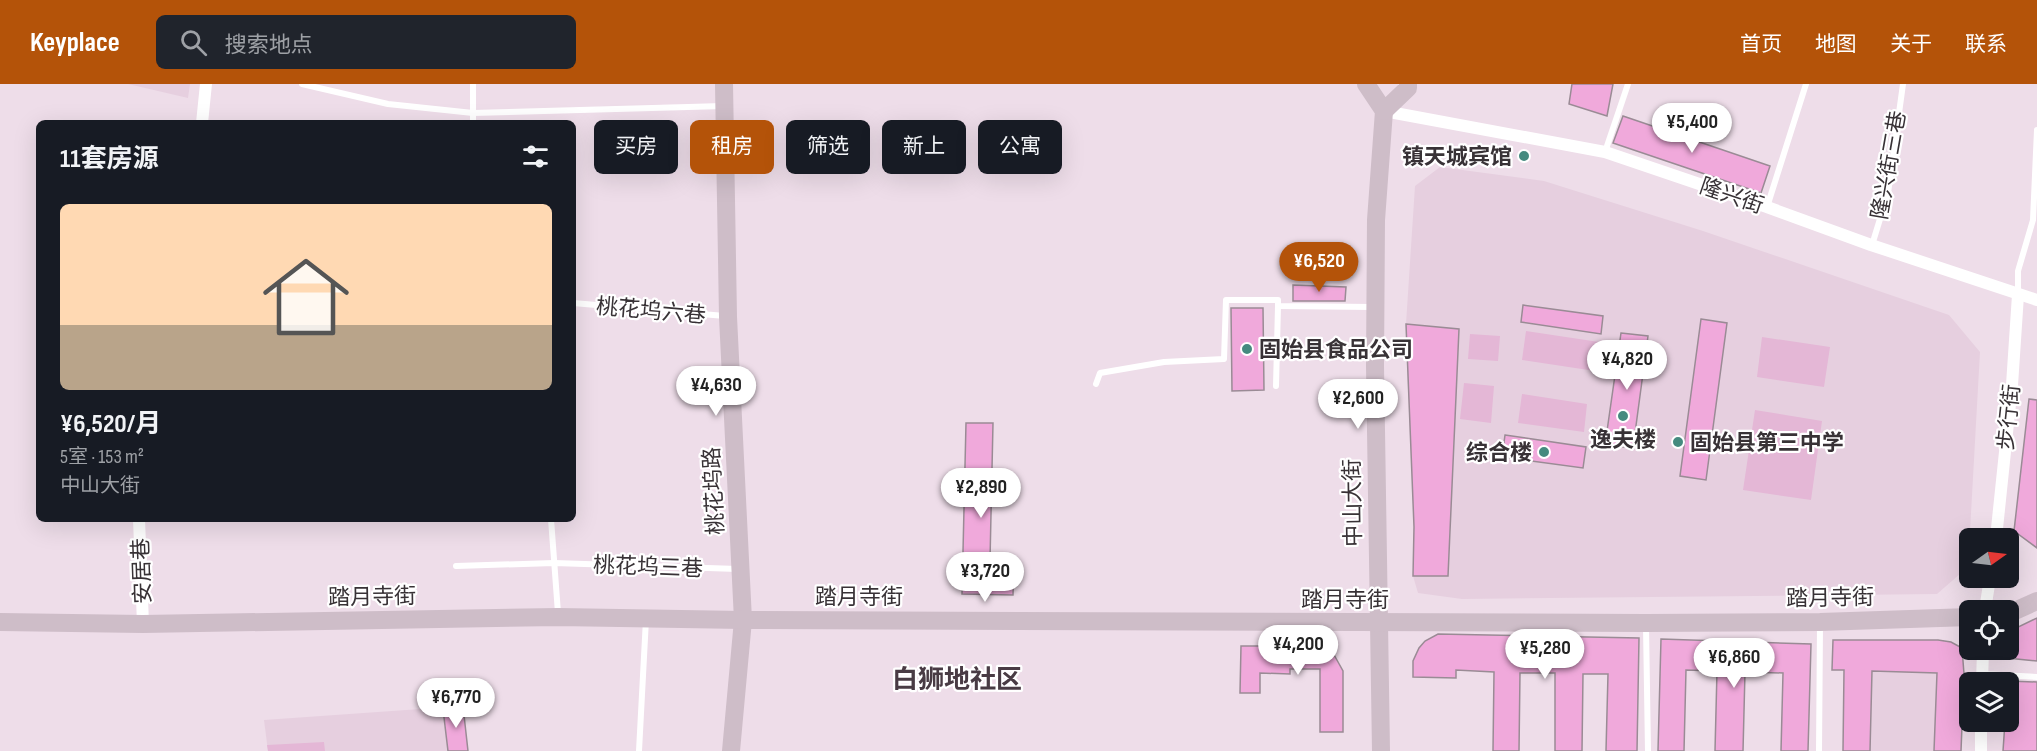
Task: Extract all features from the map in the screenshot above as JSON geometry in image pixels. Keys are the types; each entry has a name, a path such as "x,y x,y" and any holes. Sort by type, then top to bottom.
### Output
{"street":[{"path":"202,120 206,84"},
{"name":"桃花坞路","path":"724,84 728,317 743,620 731,751"},
{"path":"1366,84 1384,111 1408,88 1408,84"},
{"name":"隆兴街","path":"1384,111 1605,152 2037,300"},
{"name":"中山大街","path":"1381,751 1375,366 1377,220 1384,111"},
{"name":"步行街","path":"1997,528 2012,385 2018,295"},
{"name":"安居巷","path":"139,522 143,624"},
{"path":"2019,609 2037,601"},
{"name":"踏月寺街","path":"0,621 143,624 558,617 743,620 1646,623 1820,622 1959,617"},
{"path":"1981,732 1981,751"}],"lane":[{"path":"302,84 388,104 473,113 724,106"},
{"path":"473,84 473,120"},
{"path":"1605,152 1628,84"},
{"path":"1767,207 1806,84"},
{"name":"隆兴街三巷","path":"1871,245 1888,193 1903,84"},
{"path":"2018,295 2018,271 2033,220 2037,130"},
{"path":"1096,384 1100,373 1164,362 1224,359 1226,300 1278,300 1276,386"},
{"name":"桃花坞六巷","path":"576,303 728,317"},
{"path":"1278,306 1376,307"},
{"path":"551,522 558,617"},
{"name":"桃花坞三巷","path":"456,566 554,563 741,569"},
{"path":"639,751 646,618"},
{"path":"1819,751 1820,622"},
{"path":"1646,623 1648,751"},
{"path":"2019,677 2037,677"}],"shaded area":[{"path":"128,84 190,84 188,98"},
{"path":"1440,167 1544,181 1703,231 1949,315 1980,352 1970,528 1959,528 1959,575 1937,594 1462,599 1418,593 1413,576 1448,575 1451,526 1414,527 1406,324 1415,186"},
{"path":"1526,331 1599,342 1595,371 1522,360"},
{"path":"1470,334 1500,336 1498,361 1468,359"},
{"path":"1762,337 1830,347 1824,387 1757,377"},
{"path":"1464,383 1494,386 1491,423 1460,419"},
{"path":"1522,394 1587,404 1584,432 1518,423"},
{"path":"1755,410 1822,421 1811,500 1743,490"},
{"path":"1872,671 1937,673 1934,751 1870,751"},
{"path":"463,706 468,751 268,751 264,720"},
{"path":"324,742 325,751 268,751 267,745"}],"building":[{"path":"1572,84 1613,84 1607,116 1569,104"},
{"path":"1623,116 1770,166 1761,193 1613,143"},
{"path":"1293,285 1346,287 1345,301 1293,301"},
{"path":"1523,305 1603,316 1601,334 1521,322"},
{"name":"固始县食品公司","path":"1231,308 1263,308 1264,390 1232,391"},
{"path":"1701,319 1727,323 1706,480 1680,476"},
{"path":"1406,324 1459,329 1448,576 1413,576 1414,527"},
{"name":"逸夫楼","path":"1621,333 1648,336 1633,448 1605,445"},
{"path":"2029,399 2037,400 2037,548 2019,535 2019,528 2014,528"},
{"path":"966,423 993,423 990,560 1014,561 1013,595 962,594"},
{"name":"综合楼","path":"1505,435 1586,447 1583,468 1502,457"},
{"path":"2037,618 2037,661 2019,659 2019,627"},
{"path":"1438,634 1639,638 1637,751 1606,751 1608,674 1583,674 1582,751 1555,751 1555,673 1520,673 1519,751 1493,751 1494,672 1456,670 1456,678 1413,677 1413,661 1419,648 1425,641"},
{"path":"1661,639 1811,644 1808,751 1781,751 1783,673 1745,672 1743,751 1715,751 1717,671 1686,670 1684,751 1658,751"},
{"path":"1833,640 1938,640 1951,642 1959,646 1959,660 1963,660 1964,672 1959,672 1961,751 1934,751 1937,673 1872,671 1870,751 1843,751 1844,670 1832,670"},
{"path":"1241,646 1315,646 1333,653 1343,671 1343,732 1320,732 1320,669 1290,669 1290,674 1260,673 1260,693 1240,693"},
{"path":"2019,681 2037,682 2037,751 2003,751 2004,732 2019,732"},
{"path":"463,706 468,751 448,751 443,709"}],"place":[{"name":"镇天城宾馆","path":"1524,156"},
{"name":"固始县食品公司","path":"1247,349"},
{"name":"逸夫楼","path":"1623,416"},
{"name":"固始县第三中学","path":"1678,442"},
{"name":"综合楼","path":"1544,452"}],"district":[{"name":"白狮地社区","path":"957,679"}]}
